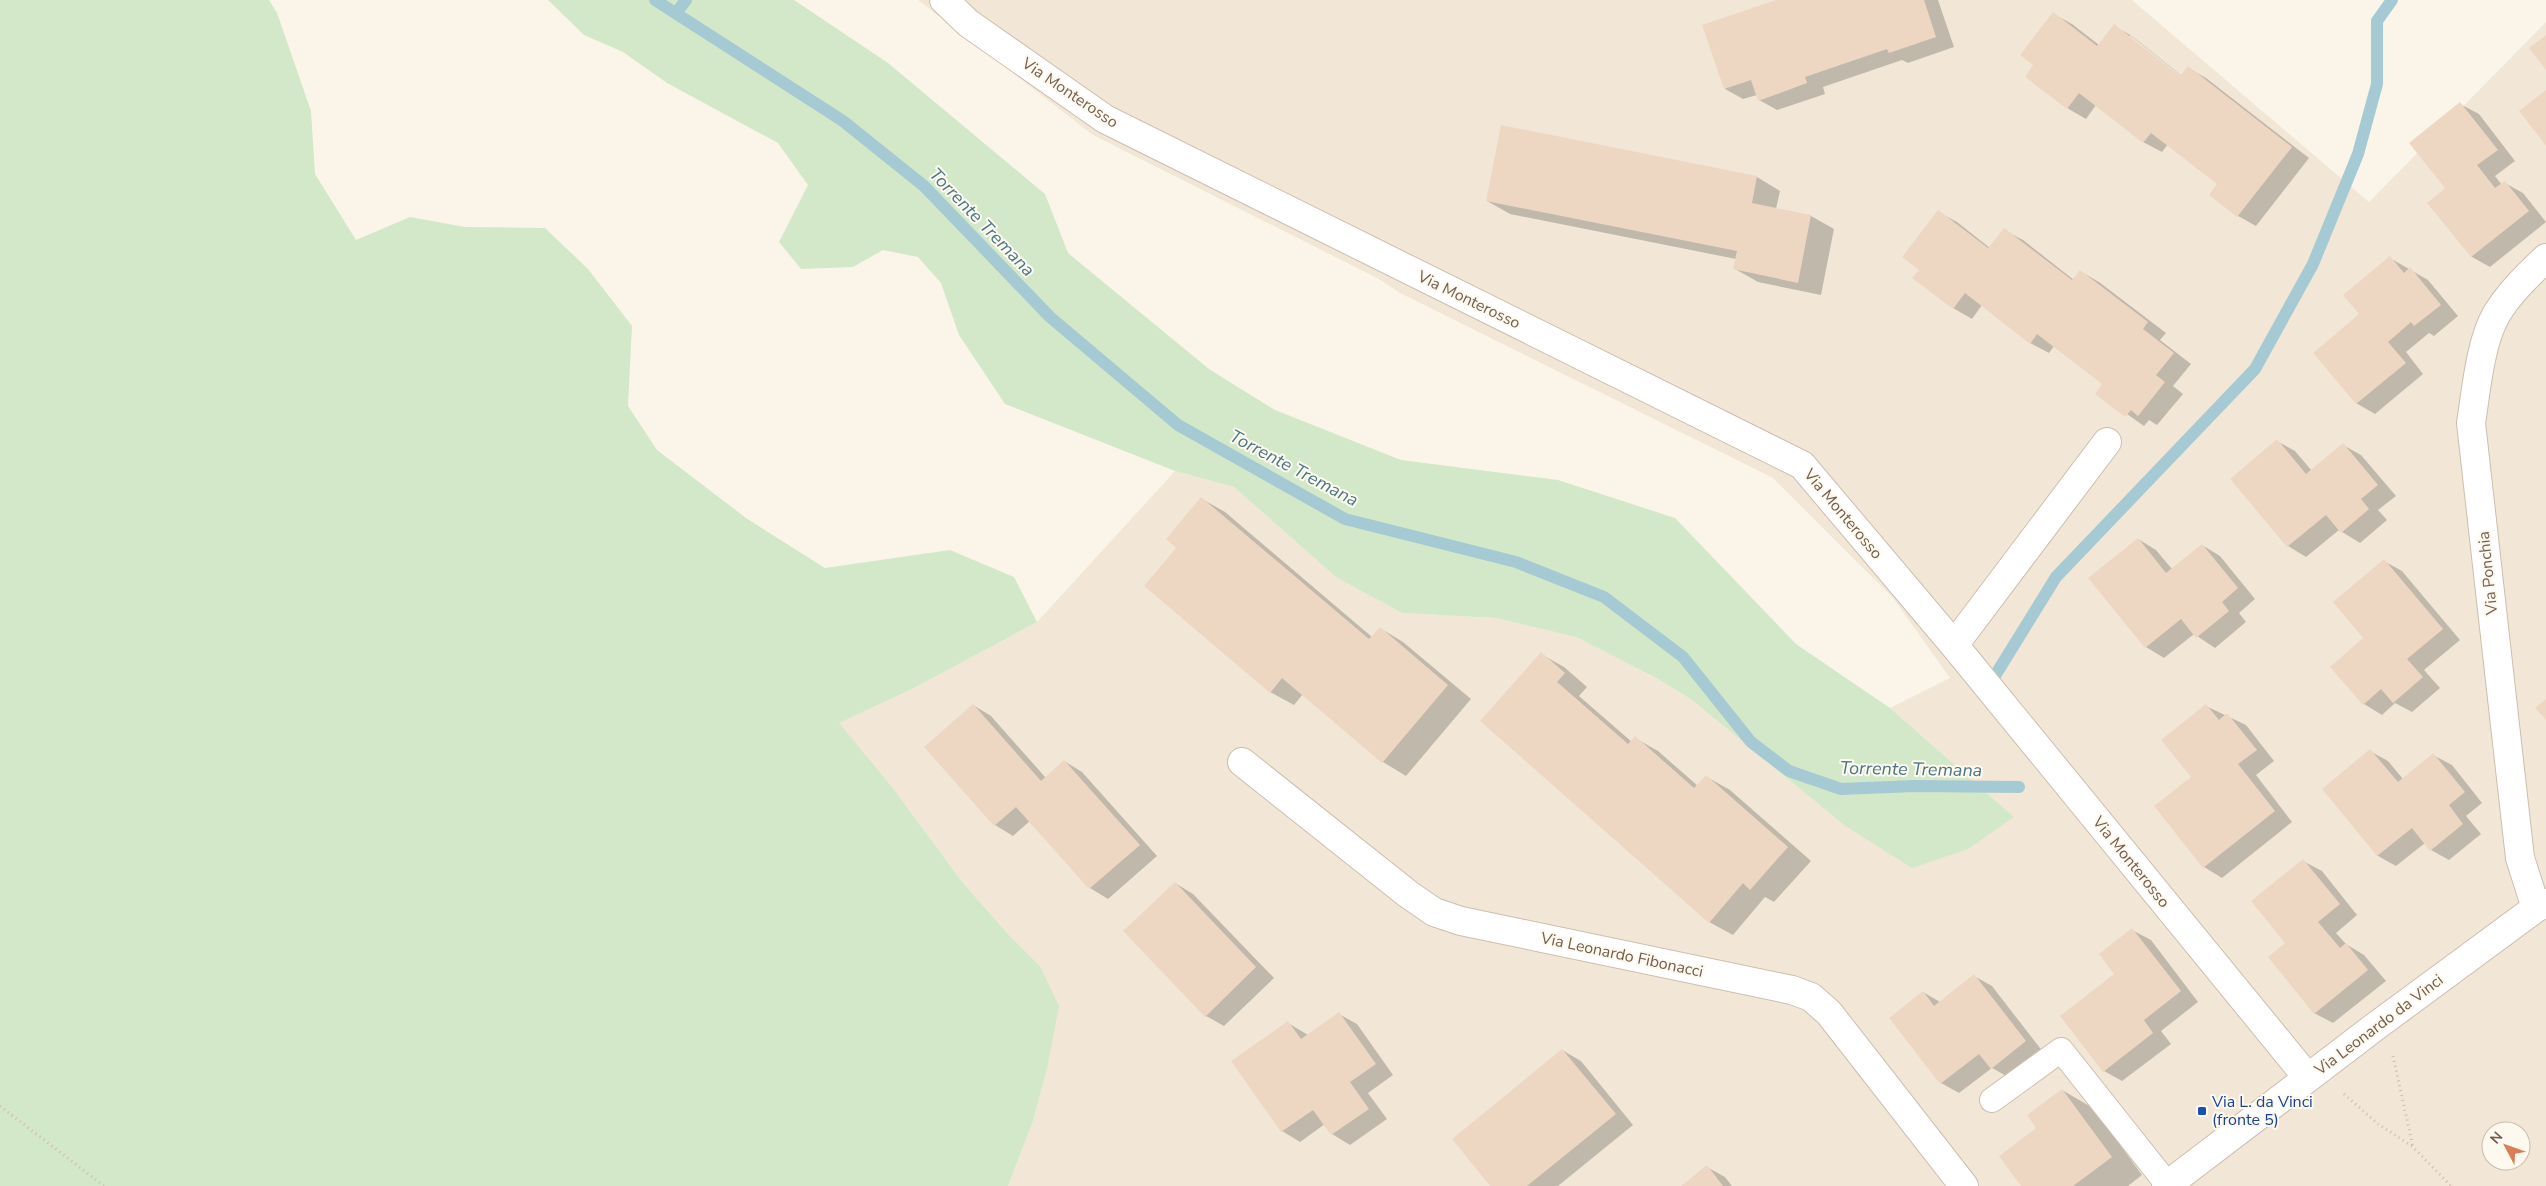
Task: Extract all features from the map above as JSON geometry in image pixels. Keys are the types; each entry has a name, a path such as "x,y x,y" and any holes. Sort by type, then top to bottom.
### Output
{"street":[{"name":"Via Monterosso","path":"944,0 968,24 1105,120 1802,465 1954,645 2308,1078"},
{"name":"Via Ponchia","path":"2541,906 2519,848 2471,424 2482,358 2495,316 2516,287 2546,258"},
{"path":"1954,645 2107,442"},
{"name":"Via Leonardo Fibonacci","path":"1242,762 1408,894 1434,912 1462,921 1792,990 1810,997 1829,1013 1964,1186"},
{"name":"Via Leonardo da Vinci","path":"2167,1185 2541,906"}],"lane":[{"path":"1992,1100 2061,1050 2167,1185"}],"path":[{"path":"2392,1053 2413,1147"},
{"path":"2342,1091 2353,1104 2378,1124 2413,1147 2451,1186"},
{"path":"0,1106 104,1186"}],"shaded area":[{"path":"918,0 2132,0 2369,202 2546,22 2546,1186 1008,1186 1033,1121 1047,1069 1040,966 1008,934 963,883 892,787 838,723 914,688 1037,622 1175,471 1234,487 1336,577 1402,613 1496,618 1576,637 1658,679 1692,700 1844,825 2014,817 1890,708 1950,678 1893,598 1773,478 1400,293 1377,278 1093,135"}],"green space":[{"path":"0,0 269,0 277,13 311,111 315,174 356,240 410,217 465,227 545,228 588,269 632,326 628,406 657,450 746,518 825,568 950,550 1014,577 1037,622 914,688 839,723 892,787 963,883 1008,934 1040,966 1059,1006 1047,1069 1033,1121 1008,1186 0,1186"},
{"path":"548,0 794,0 888,63 1045,194 1068,253 1209,369 1275,410 1401,460 1558,480 1675,518 1796,644 1890,708 2014,817 1968,849 1912,868 1844,825 1692,700 1658,679 1576,637 1496,618 1402,613 1336,577 1234,487 1175,471 1005,404 959,335 941,283 918,257 883,250 853,267 801,269 779,242 808,185 778,143 667,83 623,52 584,35"}],"building":[{"path":"1776,0 1924,0 1936,37 1889,53 1887,49 1805,77 1807,83 1758,101 1751,80 1724,89 1702,25"},
{"path":"2053,12 2097,46 2114,24 2180,76 2188,66 2292,147 2237,217 2209,195 2217,184 2151,133 2143,143 2079,93 2067,109 2025,77 2033,65 2020,55"},
{"path":"2546,35 2546,70 2529,48"},
{"path":"2546,90 2546,146 2519,111"},
{"path":"2460,102 2498,150 2477,165 2495,188 2505,181 2529,211 2471,257 2427,203 2445,188 2409,143"},
{"path":"1501,125 1757,176 1752,203 1811,215 1798,283 1733,269 1737,251 1486,201"},
{"path":"1938,210 1988,248 2004,228 2072,280 2080,270 2148,322 2143,329 2174,353 2156,375 2165,382 2138,416 2131,410 2125,417 2095,394 2102,384 2037,334 2030,344 1965,293 1953,309 1912,278 1919,270 1902,257"},
{"path":"2390,256 2404,273 2410,267 2441,305 2414,326 2411,322 2388,342 2406,363 2356,404 2313,353 2359,314 2343,295"},
{"path":"2277,439 2306,474 2343,443 2378,485 2361,499 2369,509 2341,533 2326,515 2287,547 2230,479"},
{"path":"1201,497 1369,639 1380,627 1448,685 1382,763 1282,678 1270,693 1144,586 1176,548 1166,539"},
{"path":"2138,538 2166,573 2202,544 2238,588 2222,602 2229,611 2196,638 2181,619 2145,648 2088,578"},
{"path":"2384,559 2443,629 2407,659 2423,677 2393,703 2381,689 2363,705 2330,667 2363,638 2333,602"},
{"path":"1541,652 1565,673 1557,682 1628,744 1635,736 1694,788 1706,775 1788,847 1750,890 1743,883 1709,923 1480,721"},
{"path":"2546,699 2546,720 2535,708"},
{"path":"973,704 1041,781 1064,760 1140,845 1089,889 1016,807 994,826 924,747"},
{"path":"2206,704 2219,720 2227,713 2257,750 2238,764 2275,811 2203,868 2154,806 2191,777 2161,740"},
{"path":"2370,749 2398,782 2433,753 2465,792 2449,805 2463,824 2430,851 2412,828 2377,856 2322,789"},
{"path":"2303,859 2340,904 2318,922 2340,948 2346,943 2368,970 2314,1014 2268,957 2285,943 2251,901"},
{"path":"1175,882 1256,967 1205,1017 1123,931"},
{"path":"2132,928 2181,991 2144,1020 2153,1033 2103,1072 2060,1016 2114,974 2099,954"},
{"path":"1974,974 2026,1041 1991,1069 1979,1054 1940,1084 1889,1018 1923,991 1934,1006"},
{"path":"1339,1012 1376,1064 1350,1082 1369,1109 1331,1135 1313,1110 1281,1132 1231,1061 1288,1021 1301,1039"},
{"path":"1562,1049 1616,1114 1527,1186 1490,1186 1452,1139"},
{"path":"2062,1089 2112,1157 2073,1186 2021,1186 1999,1156 2036,1128 2027,1115"},
{"path":"1707,1165 1723,1186 1681,1186"}],"waterway":[{"name":"Torrente Tremana","path":"655,0 843,121 924,186 1050,317 1178,425 1345,519 1516,562 1604,597 1683,657 1751,742 1789,771 1841,789 1914,786 2019,787"},
{"path":"676,13 686,0"},
{"path":"1988,687 2056,577 2255,369 2313,264 2358,154 2377,84 2377,21 2392,0"}],"place":[{"name":"Via L. da Vinci (fronte 5)","path":"2202,1111"}]}
